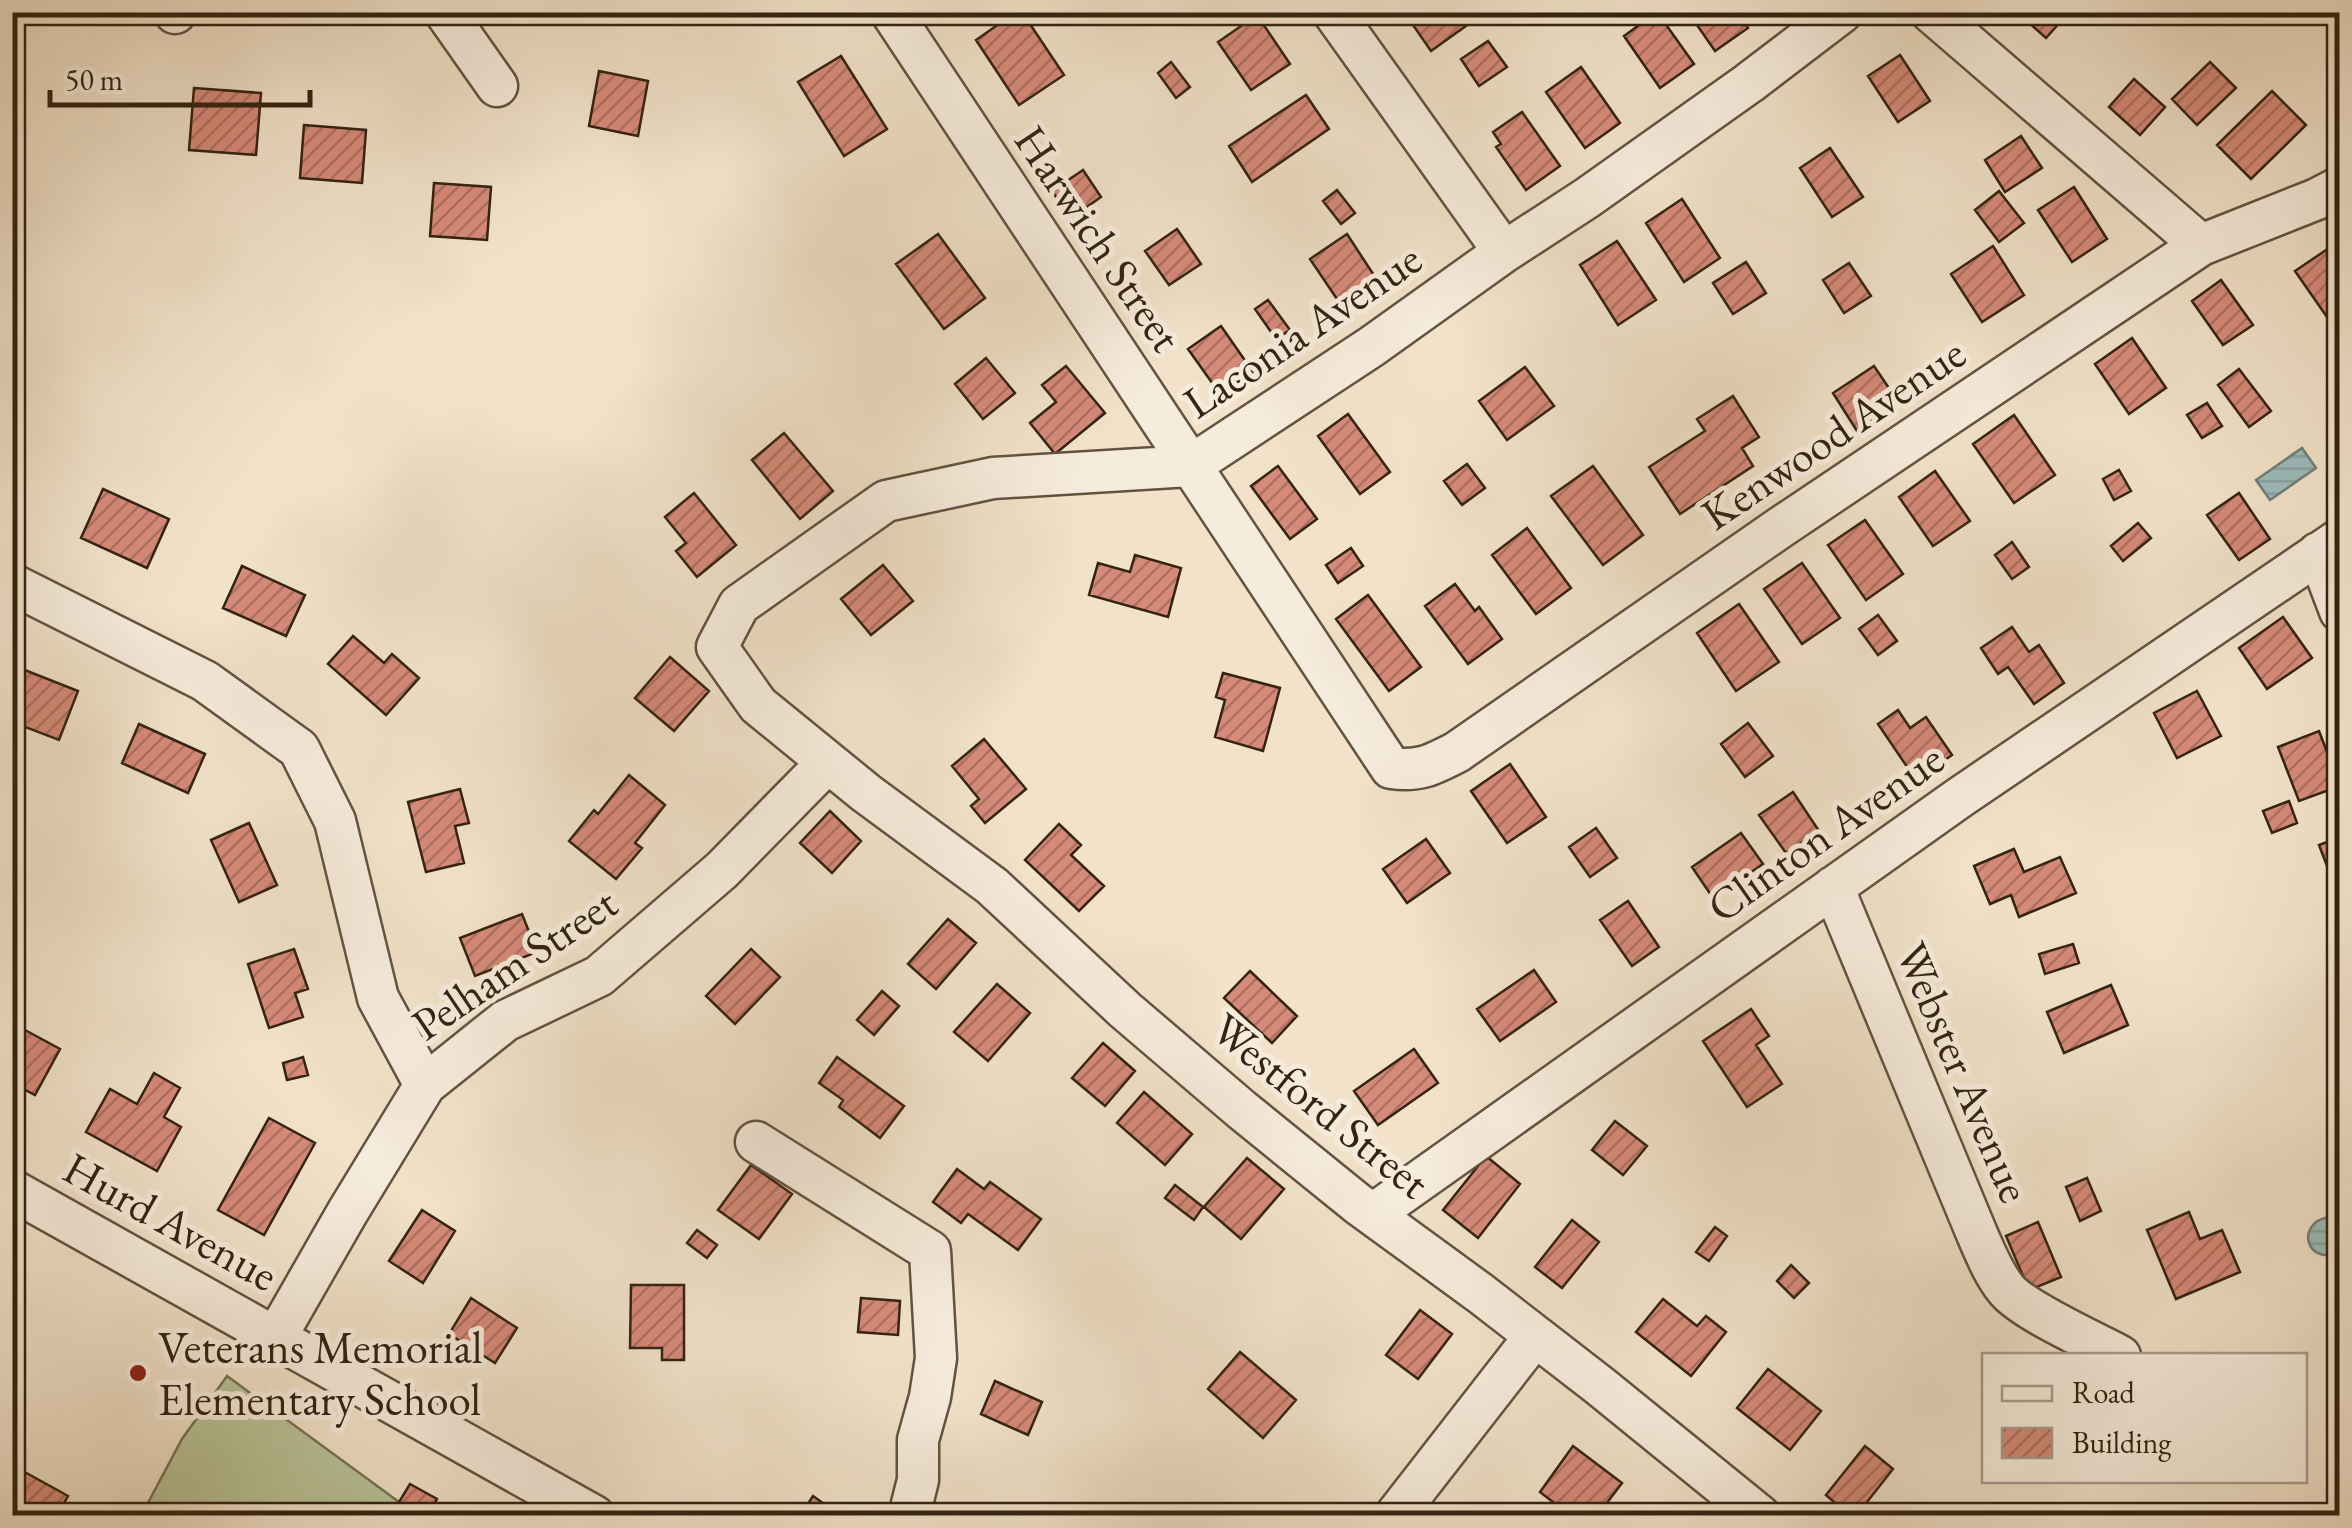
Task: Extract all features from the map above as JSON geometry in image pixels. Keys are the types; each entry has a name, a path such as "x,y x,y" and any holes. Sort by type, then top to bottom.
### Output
{"street":[{"path":"445,12 497,86"},
{"name":"Harwich Street","path":"890,12 1391,768"},
{"path":"1333,12 1504,252"},
{"name":"Laconia Avenue","path":"828,762 758,705 717,646 739,605 886,500 993,478 1190,466 1604,187 1842,12"},
{"path":"1931,12 2202,246"},
{"name":"Kenwood Avenue","path":"1391,768 1411,770 1457,752 1781,527 2214,238 2317,200 2340,187"},
{"path":"2329,546 2340,610"},
{"name":"Clinton Avenue","path":"1372,1214 1833,887 2329,546"},
{"path":"12,584 205,681 299,750 334,821 378,998 425,1084"},
{"name":"Pelham Street","path":"276,1338 425,1084 505,1022 599,976 722,870 828,762"},
{"name":"Westford Street","path":"828,762 992,886 1139,1022 1242,1110 1372,1214 1536,1336 1760,1516"},
{"name":"Webster Avenue","path":"1833,887 1977,1234 2008,1292 2114,1353"},
{"path":"756,1142 930,1250 936,1358 918,1440 918,1480 910,1516"},
{"name":"Hurd Avenue","path":"12,1190 594,1516"},
{"path":"1396,1516 1536,1336"}],"green space":[{"path":"227,1376 423,1516 141,1516 182,1439"}],"water":[{"path":"2302,448 2316,468 2270,500 2256,480"},
{"path":"2329,1217 2339,1221 2339,1252 2319,1254 2308,1235 2318,1221"}],"building":[{"path":"1016,12 1022,12 1064,75 1019,105 976,40"},
{"path":"1657,12 1694,64 1660,88 1624,36"},
{"path":"1688,12 1737,12 1748,28 1715,51"},
{"path":"2017,12 2069,12 2046,38"},
{"path":"1484,13 1431,51 1406,15"},
{"path":"1257,15 1290,64 1251,90 1218,42"},
{"path":"1488,41 1507,67 1479,86 1461,59"},
{"path":"1900,55 1930,101 1898,122 1868,76"},
{"path":"841,56 887,129 844,156 798,82"},
{"path":"1171,62 1190,87 1176,98 1158,73"},
{"path":"2210,62 2236,88 2197,125 2172,99"},
{"path":"1581,67 1620,123 1585,148 1546,92"},
{"path":"599,71 648,81 638,136 589,126"},
{"path":"2134,79 2165,107 2140,135 2109,107"},
{"path":"194,88 261,93 256,155 189,150"},
{"path":"2272,91 2306,125 2251,179 2217,145"},
{"path":"1306,95 1329,129 1252,182 1229,146"},
{"path":"1522,112 1560,166 1526,190 1496,147 1501,144 1493,132"},
{"path":"304,125 366,130 362,183 300,178"},
{"path":"2021,136 2042,168 2005,192 1985,160"},
{"path":"1830,148 1863,197 1832,217 1800,168"},
{"path":"1083,170 1101,197 1071,218 1052,191"},
{"path":"434,183 491,187 487,240 430,236"},
{"path":"2074,187 2107,239 2072,262 2038,210"},
{"path":"1337,190 1355,213 1341,224 1323,201"},
{"path":"1999,191 2024,223 1999,242 1975,210"},
{"path":"1682,199 1720,258 1684,282 1646,223"},
{"path":"1177,229 1201,264 1169,285 1145,251"},
{"path":"938,234 985,298 944,329 896,264"},
{"path":"1347,234 1377,280 1341,305 1310,259"},
{"path":"1617,241 1656,300 1618,325 1580,265"},
{"path":"2335,244 2340,251 2340,308 2327,317 2295,271"},
{"path":"1993,246 2024,295 1982,322 1951,274"},
{"path":"1746,262 1766,293 1733,314 1713,283"},
{"path":"1849,263 1871,296 1844,313 1823,280"},
{"path":"2221,280 2253,325 2223,345 2192,301"},
{"path":"1268,300 1290,330 1276,339 1255,309"},
{"path":"1221,326 1253,372 1220,394 1188,349"},
{"path":"2132,338 2166,388 2129,414 2095,364"},
{"path":"986,358 1015,393 983,419 955,384"},
{"path":"1066,366 1105,413 1055,454 1030,423 1056,402 1042,385"},
{"path":"1874,366 1899,403 1857,431 1833,393"},
{"path":"1525,367 1554,406 1507,440 1479,401"},
{"path":"2239,369 2271,411 2249,427 2218,385"},
{"path":"1733,396 1759,437 1742,448 1753,466 1680,514 1649,467 1705,431 1697,419"},
{"path":"2207,403 2222,426 2202,438 2187,415"},
{"path":"1348,414 1390,472 1360,494 1318,436"},
{"path":"2014,415 2055,475 2014,503 1973,444"},
{"path":"784,433 833,491 800,519 752,460"},
{"path":"1467,464 1485,488 1462,505 1444,481"},
{"path":"1278,466 1317,519 1290,539 1251,486"},
{"path":"1593,466 1643,535 1603,565 1551,496"},
{"path":"2119,470 2131,491 2114,500 2103,479"},
{"path":"1935,471 1970,521 1933,546 1899,497"},
{"path":"103,489 169,519 147,568 81,538"},
{"path":"694,493 736,545 697,577 676,551 686,543 665,517"},
{"path":"2239,493 2270,539 2239,560 2207,515"},
{"path":"1865,520 1903,574 1866,600 1828,545"},
{"path":"2138,523 2151,538 2123,561 2111,546"},
{"path":"1527,528 1571,588 1536,614 1492,555"},
{"path":"2012,542 2029,567 2012,579 1995,555"},
{"path":"1351,548 1363,566 1338,583 1326,565"},
{"path":"1135,555 1181,568 1168,617 1089,595 1098,563 1130,572"},
{"path":"1802,563 1840,618 1802,644 1764,589"},
{"path":"883,565 913,601 871,635 841,599"},
{"path":"242,566 305,595 286,636 223,608"},
{"path":"1455,584 1475,611 1479,607 1502,639 1468,664 1425,606"},
{"path":"1368,595 1421,667 1389,691 1336,619"},
{"path":"1739,604 1779,662 1736,691 1697,633"},
{"path":"1878,615 1897,641 1878,655 1859,629"},
{"path":"2283,617 2312,658 2267,689 2239,648"},
{"path":"2012,627 2029,652 2039,645 2064,683 2034,704 2008,667 1998,674 1981,648"},
{"path":"353,636 384,663 392,654 419,678 386,715 328,664"},
{"path":"670,657 709,691 674,731 635,698"},
{"path":"12,665 78,691 59,740 12,722"},
{"path":"1223,673 1280,688 1263,751 1215,737 1225,700 1216,697"},
{"path":"2197,691 2221,736 2177,758 2154,713"},
{"path":"1898,710 1910,728 1926,717 1952,755 1916,780 1878,724"},
{"path":"1748,723 1773,756 1745,777 1721,744"},
{"path":"139,724 205,754 188,793 122,763"},
{"path":"2319,731 2340,786 2299,801 2278,747"},
{"path":"984,739 1026,789 985,823 971,806 979,799 952,766"},
{"path":"1510,764 1546,817 1507,843 1471,791"},
{"path":"629,775 665,805 635,843 642,848 616,879 569,841 594,810 598,814"},
{"path":"460,789 469,823 455,826 464,863 426,872 408,802"},
{"path":"1793,792 1819,831 1786,853 1759,815"},
{"path":"2289,801 2297,823 2272,833 2263,811"},
{"path":"830,811 861,841 832,873 800,843"},
{"path":"249,823 277,885 239,902 211,840"},
{"path":"1059,824 1081,845 1071,855 1104,886 1079,911 1025,860"},
{"path":"1596,828 1617,858 1590,877 1569,847"},
{"path":"1741,833 1763,864 1713,898 1692,867"},
{"path":"2340,837 2340,895 2338,895 2319,845"},
{"path":"1426,839 1450,873 1407,903 1383,869"},
{"path":"2014,849 2024,872 2060,857 2076,893 2019,917 2011,895 1990,904 1974,866"},
{"path":"1628,901 1659,947 1632,966 1600,920"},
{"path":"522,914 537,952 475,976 460,938"},
{"path":"948,919 976,943 936,989 908,964"},
{"path":"2073,944 2079,963 2045,974 2039,954"},
{"path":"294,949 308,989 295,993 303,1017 269,1028 248,964"},
{"path":"751,949 780,977 735,1024 706,996"},
{"path":"1534,970 1556,1002 1500,1041 1477,1009"},
{"path":"1250,971 1297,1016 1272,1043 1224,998"},
{"path":"997,984 1030,1013 988,1061 954,1032"},
{"path":"2111,985 2128,1025 2064,1053 2047,1012"},
{"path":"882,991 899,1006 874,1035 857,1020"},
{"path":"1751,1009 1769,1036 1756,1045 1782,1084 1747,1107 1703,1041"},
{"path":"12,1023 60,1049 35,1095 12,1083"},
{"path":"1103,1043 1135,1071 1105,1106 1072,1078"},
{"path":"1414,1049 1438,1083 1378,1125 1354,1091"},
{"path":"303,1057 308,1075 287,1080 283,1063"},
{"path":"837,1057 904,1106 880,1138 839,1107 843,1100 819,1083"},
{"path":"154,1073 180,1088 164,1117 181,1127 157,1171 86,1132 110,1089 137,1104"},
{"path":"1144,1092 1192,1134 1165,1165 1117,1123"},
{"path":"269,1118 315,1143 264,1235 218,1210"},
{"path":"1615,1121 1647,1146 1623,1175 1592,1150"},
{"path":"1486,1156 1520,1184 1478,1238 1443,1210"},
{"path":"1247,1158 1284,1189 1241,1239 1204,1207"},
{"path":"751,1165 792,1194 759,1239 718,1210"},
{"path":"957,1169 984,1189 990,1182 1041,1219 1018,1250 968,1214 961,1223 933,1202"},
{"path":"2087,1178 2101,1211 2080,1221 2066,1187"},
{"path":"1175,1185 1203,1207 1194,1220 1165,1198"},
{"path":"422,1210 455,1231 423,1283 389,1261"},
{"path":"2189,1212 2200,1239 2222,1230 2240,1272 2176,1299 2147,1230"},
{"path":"1572,1220 1599,1242 1562,1288 1535,1267"},
{"path":"2038,1222 2061,1277 2029,1290 2006,1236"},
{"path":"1715,1227 1727,1236 1709,1261 1696,1252"},
{"path":"697,1230 717,1245 707,1258 687,1243"},
{"path":"1791,1265 1809,1283 1794,1298 1777,1281"},
{"path":"631,1285 684,1285 684,1360 662,1360 662,1348 630,1348"},
{"path":"471,1298 517,1328 495,1363 449,1334"},
{"path":"861,1298 900,1301 898,1335 858,1332"},
{"path":"1663,1299 1697,1326 1706,1316 1726,1332 1691,1376 1636,1332"},
{"path":"1420,1310 1452,1334 1418,1379 1386,1355"},
{"path":"1240,1352 1296,1400 1263,1438 1208,1389"},
{"path":"1768,1369 1821,1411 1790,1450 1737,1408"},
{"path":"995,1381 1042,1402 1028,1435 981,1414"},
{"path":"1573,1446 1622,1483 1597,1516 1571,1516 1540,1492"},
{"path":"1865,1446 1893,1469 1856,1516 1850,1516 1826,1495"},
{"path":"12,1465 68,1496 57,1516 12,1516"},
{"path":"410,1484 437,1499 428,1516 399,1502"},
{"path":"813,1496 841,1516 800,1516"}],"place":[{"name":"Veterans Memorial Elementary School","path":"138,1373"}]}
